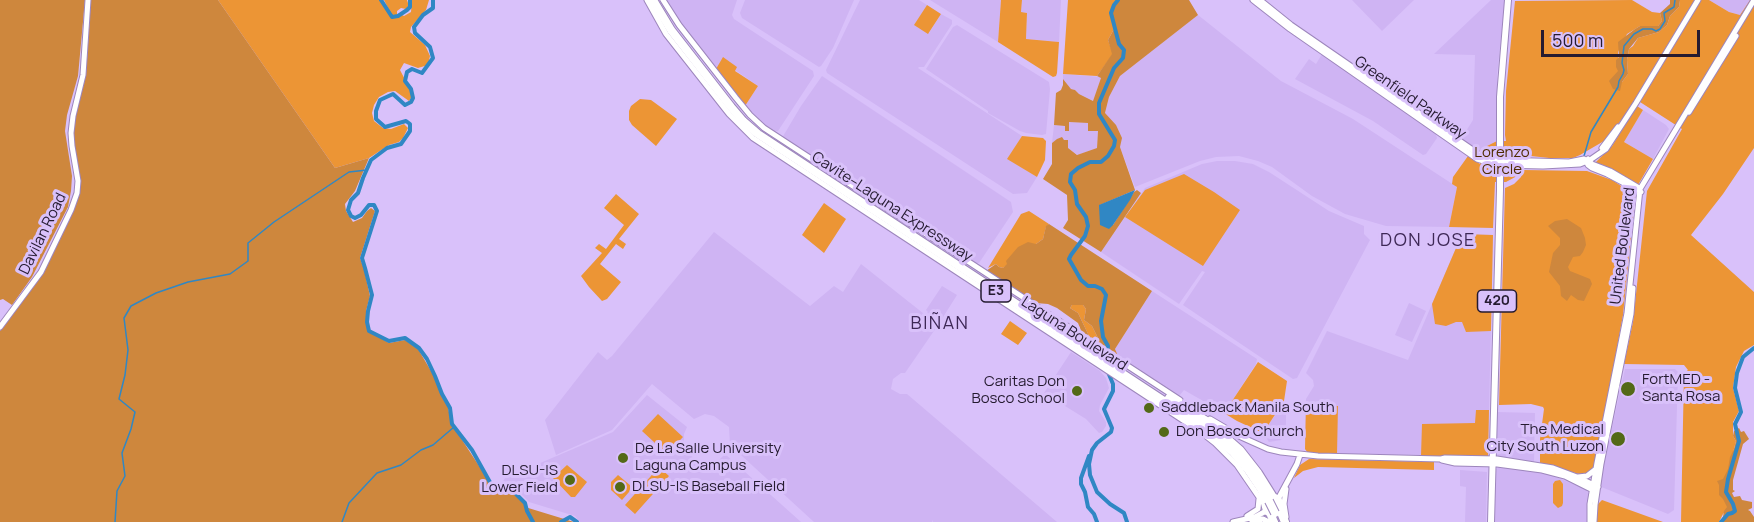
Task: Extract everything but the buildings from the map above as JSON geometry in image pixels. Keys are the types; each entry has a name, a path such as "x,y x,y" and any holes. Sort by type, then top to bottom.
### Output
{"highway":[{"name":"Cavite–Laguna Expressway","path":"653,0 671,30 747,126 768,142 881,214 891,218 1104,357 1200,424 1226,445 1250,471 1276,513"},
{"name":"Cavite–Laguna Expressway","path":"658,0 674,28 733,105 750,123 881,214"}],"main road":[{"name":"Davilan Road","path":"0,327 41,272 77,193 78,181 71,133 83,75 88,0"},
{"name":"Laguna Boulevard","path":"647,0 659,23 681,52 729,114 753,138 1104,357 1235,434 1268,449 1300,455 1445,458 1553,470 1577,477 1595,488"},
{"path":"663,0 687,36 758,123 891,218"},
{"name":"Greenfield Parkway","path":"1253,0 1290,30 1477,159 1499,163 1588,160"},
{"name":"Greenfield Parkway","path":"1260,0 1291,25 1448,135 1480,155 1499,163"},
{"name":"420","path":"1491,522 1499,194 1497,189 1500,97 1508,0"},
{"path":"1640,191 1610,171 1588,160 1606,149 1698,0"},
{"name":"United Boulevard","path":"1595,488 1627,313 1640,191 1754,0"},
{"name":"United Boulevard","path":"1592,522 1590,504 1631,314 1640,191 1754,6"},
{"name":"Laguna Boulevard","path":"1104,357 1119,379 1208,437 1237,465 1256,492 1276,513"},
{"name":"Laguna Boulevard","path":"1217,424 1251,459 1276,513"},
{"path":"1276,513 1300,455"},
{"path":"1297,464 1318,456"},
{"path":"1577,477 1587,476 1597,468"},
{"name":"Laguna Boulevard","path":"1553,470 1595,488"},
{"path":"1234,522 1251,522 1276,513 1284,504 1285,488"},
{"path":"1234,522 1255,513 1258,509 1260,502 1256,492"},
{"path":"1234,522 1276,513"}],"shaded area":[{"path":"0,0 85,0 78,76 65,131 72,176 68,207 32,277 12,305 3,299 0,300"},
{"path":"91,0 218,0 335,168 369,158 355,191 345,204 346,211 353,222 362,218 371,208 375,211 360,258 370,296 366,311 368,331 389,343 405,340 418,349 434,376 448,407 451,423 490,485 512,492 524,503 525,507 574,522 0,522 0,331 44,271 79,193 73,140 74,123 86,75"},
{"path":"665,0 737,0 732,15 734,19 813,71 814,76 778,131 772,132 745,106 758,86 735,70 736,67 724,58 716,69"},
{"path":"745,0 854,0 833,48 819,67 742,18 740,13"},
{"path":"860,0 919,0 927,5 915,25 929,33 941,14 952,20 952,24 924,67 918,68 1022,136 1008,159 1037,177 1027,193 1013,194 827,73 826,70"},
{"path":"930,0 1001,0 998,42"},
{"path":"1022,0 1061,0 1059,42 1026,39 1027,13 1021,12"},
{"path":"1118,0 1189,0 1198,15 1120,76 1109,97 1105,113 1116,125 1122,138 1120,147 1135,190 1100,205 1100,225 1113,225 1134,192 1137,190 1141,193 1101,252 1063,228 1068,220 1067,195 1043,179 1052,164 1052,143 1057,139 1062,137 1068,140 1068,148 1077,155 1097,148 1098,131 1088,131 1088,123 1069,122 1069,131 1065,131 1065,126 1054,125 1056,93 1061,90 1063,79 1071,89 1093,101 1101,78 1097,76 1112,54 1108,40 1114,29 1111,13"},
{"path":"1352,0 1414,0 1382,31"},
{"path":"1491,0 1505,0 1497,75 1497,141 1487,146 1482,153 1461,139 1473,120 1475,55 1434,54"},
{"path":"1670,0 1680,0 1679,7 1670,16 1667,25 1659,32 1638,38 1629,49 1628,74 1622,82 1620,91 1613,89 1609,81 1618,71 1616,60 1619,57 1618,42 1640,26 1658,26 1662,21 1660,13 1670,4"},
{"path":"1709,0 1750,0 1740,15 1729,12"},
{"path":"1198,15 1281,81 1353,119 1457,187 1449,227 1386,226 1345,214 1312,196 1272,167 1239,156 1216,157 1200,161 1135,187 1105,114 1109,97 1120,76"},
{"path":"957,25 1049,82 1046,134 1020,131 988,113 926,69 953,27"},
{"path":"1322,54 1436,134 1437,138 1426,154 1423,155 1373,121 1295,79 1309,59 1316,64"},
{"path":"1063,74 1102,77 1093,101 1071,89 1063,79"},
{"path":"822,76 1011,202 1013,212 979,263 974,263 782,138"},
{"path":"1643,110 1669,129 1653,159 1624,142"},
{"path":"1069,122 1088,123 1098,131 1097,148 1078,155 1067,148 1064,140 1060,138 1052,143 1054,125 1066,126 1069,131"},
{"path":"1217,161 1253,164 1269,172 1329,211 1364,226 1364,234 1370,240 1297,378 1293,379 1183,305 1205,272 1202,271 1179,304 1101,252 1145,188 1202,164"},
{"path":"1567,219 1581,228 1585,238 1586,245 1583,252 1580,256 1573,257 1568,267 1570,271 1590,279 1592,284 1584,301 1571,295 1567,301 1561,296 1560,286 1549,272 1553,253 1560,245 1560,238 1548,226 1555,221"},
{"path":"1049,224 1152,291 1115,349 1118,356 1102,346 1092,326 1084,320 1086,309 1083,305 1072,305 1070,308 1078,313 1090,338 1082,333 1078,323 1057,308 1048,304 1036,303 986,271 996,264 1003,268 1018,247 1028,242 1036,244 1043,239 1046,226"},
{"path":"714,232 810,306 834,286 843,292 861,264 938,325 905,373 893,379 891,389 900,394 907,394 1057,522 933,522 932,520 932,522 814,522 730,445 729,427 714,416 705,414 694,419 652,384 612,430 556,455 545,420 598,352 607,360 612,356"},
{"path":"1462,234 1493,235 1488,456 1308,453 1305,449 1306,399 1314,386 1313,380 1306,373 1327,331 1408,360"},
{"path":"942,286 957,295 940,322 926,310"},
{"path":"1152,291 1257,359 1224,413 1184,390 1179,396 1118,356 1115,349"},
{"path":"1409,303 1426,311 1412,342 1395,335"},
{"name":"Caritas Don Bosco School","path":"1071,352 1100,371 1106,378 1109,388 1099,411 1106,422 1102,432 1099,433 1086,419 1044,393"},
{"path":"1625,369 1675,369 1678,372 1674,510 1668,514 1599,486"},
{"name":"De La Salle University Laguna Campus","path":"647,395 687,427 684,444 688,453 695,459 711,464 725,454 801,522 580,522 575,516 529,502 514,487 501,485 505,478 613,432"},
{"path":"1278,411 1286,414 1286,434 1281,440 1269,442 1263,433"},
{"path":"1497,412 1535,413 1534,462 1498,456 1496,453"},
{"path":"1739,428 1749,439 1743,444 1733,480 1735,491 1732,493 1734,497 1740,496 1742,500 1752,502 1752,508 1748,510 1754,517 1754,522 1720,522 1727,507 1719,495 1717,481 1723,479 1728,469 1736,441 1733,436 1734,431"},
{"path":"1500,466 1544,472 1585,489 1589,494 1588,522 1494,522 1495,470"},
{"path":"1460,470 1487,472 1486,522 1465,522 1466,487 1460,486"}],"green space":[{"path":"218,0 380,0 392,18 411,12 412,0 429,0 426,10 411,27 410,32 425,45 430,56 428,65 418,68 404,63 400,70 413,95 409,101 395,91 388,92 379,97 372,113 374,121 383,128 391,129 404,124 408,128 403,138 369,158 335,168"},
{"path":"384,0 407,0 409,6 397,11 397,16 392,16"},
{"path":"1001,0 1022,0 1021,12 1027,13 1026,39 1059,42 1056,76 1053,77 998,42"},
{"path":"1068,0 1118,0 1111,13 1114,29 1108,40 1113,54 1097,76 1063,74"},
{"name":"Lorenzo Circle","path":"1632,0 1652,12 1660,13 1662,21 1658,26 1640,26 1627,34 1618,52 1622,82 1628,74 1629,49 1638,38 1659,32 1667,25 1670,16 1679,7 1680,0 1696,0 1627,113 1604,141 1573,158 1522,155 1522,166 1517,176 1506,182 1495,182 1493,228 1449,227 1457,187 1452,184 1453,177 1468,156 1480,164 1482,153 1487,146 1497,141 1506,141 1506,91 1515,1"},
{"path":"1701,0 1709,0 1729,12 1740,15 1750,0 1754,0 1754,148 1723,194 1691,235 1754,292 1754,345 1744,351 1736,367 1733,388 1739,411 1733,422 1733,436 1736,441 1723,491 1731,505 1719,522 1681,522 1684,373 1688,370 1684,365 1624,364 1633,322 1647,191 1682,129 1640,102"},
{"path":"927,5 941,14 928,34 914,25"},
{"path":"723,57 737,67 735,71 758,86 745,106 716,69"},
{"path":"640,99 651,100 677,119 656,146 629,120 631,106"},
{"path":"1637,106 1643,110 1624,142 1653,159 1638,185 1603,165 1595,163 1612,146"},
{"path":"1022,136 1043,138 1046,141 1045,160 1037,177 1007,159"},
{"path":"1523,170 1587,171 1612,180 1635,195 1623,315 1604,419 1594,466 1583,475 1540,464 1543,407 1531,404 1499,405 1505,188 1514,184 1521,177"},
{"path":"1184,174 1240,210 1203,266 1125,217 1145,190"},
{"path":"616,194 639,214 619,239 626,244 623,249 616,244 600,264 621,282 607,299 602,301 581,276 602,253 595,248 599,244 606,249 624,225 604,208"},
{"path":"824,203 846,219 824,253 802,235"},
{"path":"1029,211 1049,224 1043,239 1003,268 996,264 988,268 1021,214"},
{"path":"1462,234 1493,235 1491,331 1466,332 1462,322 1446,326 1435,324 1432,304"},
{"path":"1072,305 1083,305 1086,309 1084,320 1092,326 1102,346 1090,338 1078,313 1070,308"},
{"path":"1010,321 1027,333 1018,345 1001,334"},
{"path":"1258,362 1287,381 1284,401 1263,433 1224,413"},
{"path":"1306,403 1338,406 1337,454 1308,453 1305,449"},
{"path":"1476,410 1489,410 1488,456 1421,456 1422,424 1475,423"},
{"path":"658,414 683,437 667,454 642,431"},
{"path":"1309,459 1434,462 1434,470 1318,467 1303,471 1294,478 1300,465"},
{"name":"DLSU-IS Lower Field","path":"567,465 587,482 575,497 571,497 553,478"},
{"path":"659,467 669,476 635,514 625,505"},
{"name":"DLSU-IS Baseball Field","path":"618,475 631,486 622,500 611,490 611,482"},
{"path":"1560,480 1563,484 1563,503 1558,508 1553,503 1553,484"},
{"path":"1602,500 1663,522 1597,522 1597,505"}],"water":[{"path":"1135,190 1109,229 1100,225 1099,205"}],"waterway":[{"path":"381,0 392,17 407,10 410,7 410,0"},
{"path":"433,0 433,8 423,15 414,27 415,33 430,47 433,58 422,73 412,69 407,72 405,81 411,89 413,98 411,102 405,105 393,94 380,100 376,111 376,119 385,127 406,121 410,124 410,131 401,144 387,148 371,160 358,193 351,200 348,210 355,218 361,215 369,205 374,205 377,211 362,258 372,295 367,322 369,331 389,341 405,338 419,348 427,359 450,408 452,424 472,450 491,484 512,490 525,503 533,522"},
{"path":"1106,362 1108,346 1103,337 1101,321 1106,295 1102,289 1088,286 1081,280 1069,259 1085,236 1088,226 1086,217 1077,204 1075,190 1070,182 1071,174 1078,168 1090,162 1101,162 1114,146 1115,140 1099,114 1099,103 1114,68 1123,58 1124,50 1119,44 1111,13 1118,0"},
{"path":"1584,156 1591,132 1618,87 1623,74 1624,46 1634,34 1643,29 1656,31 1660,29 1665,21 1664,13 1674,7 1675,0"},
{"path":"115,522 117,491 125,476 122,453 135,412 119,399 128,350 124,318 131,306 156,293 188,282 230,274 248,261 248,243 274,222 349,172 367,170"},
{"path":"1721,522 1728,514 1735,511 1726,492 1739,441 1735,424 1741,412 1735,388 1737,373 1743,357 1754,348"},
{"path":"1108,372 1113,391 1104,409 1112,428 1111,432 1092,450 1089,464 1090,475 1097,492 1124,513 1127,522"},
{"path":"342,522 349,503 377,473 401,465 421,450 433,445 454,427"},
{"path":"1089,456 1081,484 1088,507 1097,522"},
{"path":"561,522 570,517 577,522"}],"place":[{"name":"FortMED - Santa Rosa","path":"1628,389"},
{"name":"Caritas Don Bosco School","path":"1077,391"},
{"name":"Saddleback Manila South","path":"1149,408"},
{"name":"Don Bosco Church","path":"1164,432"},
{"name":"The Medical City South Luzon","path":"1618,439"},
{"name":"De La Salle University Laguna Campus","path":"623,458"},
{"name":"DLSU-IS Lower Field","path":"570,480"},
{"name":"DLSU-IS Baseball Field","path":"620,487"}],"district":[{"name":"DON JOSE","path":"1428,241"},
{"name":"BIÑAN","path":"940,324"}]}
